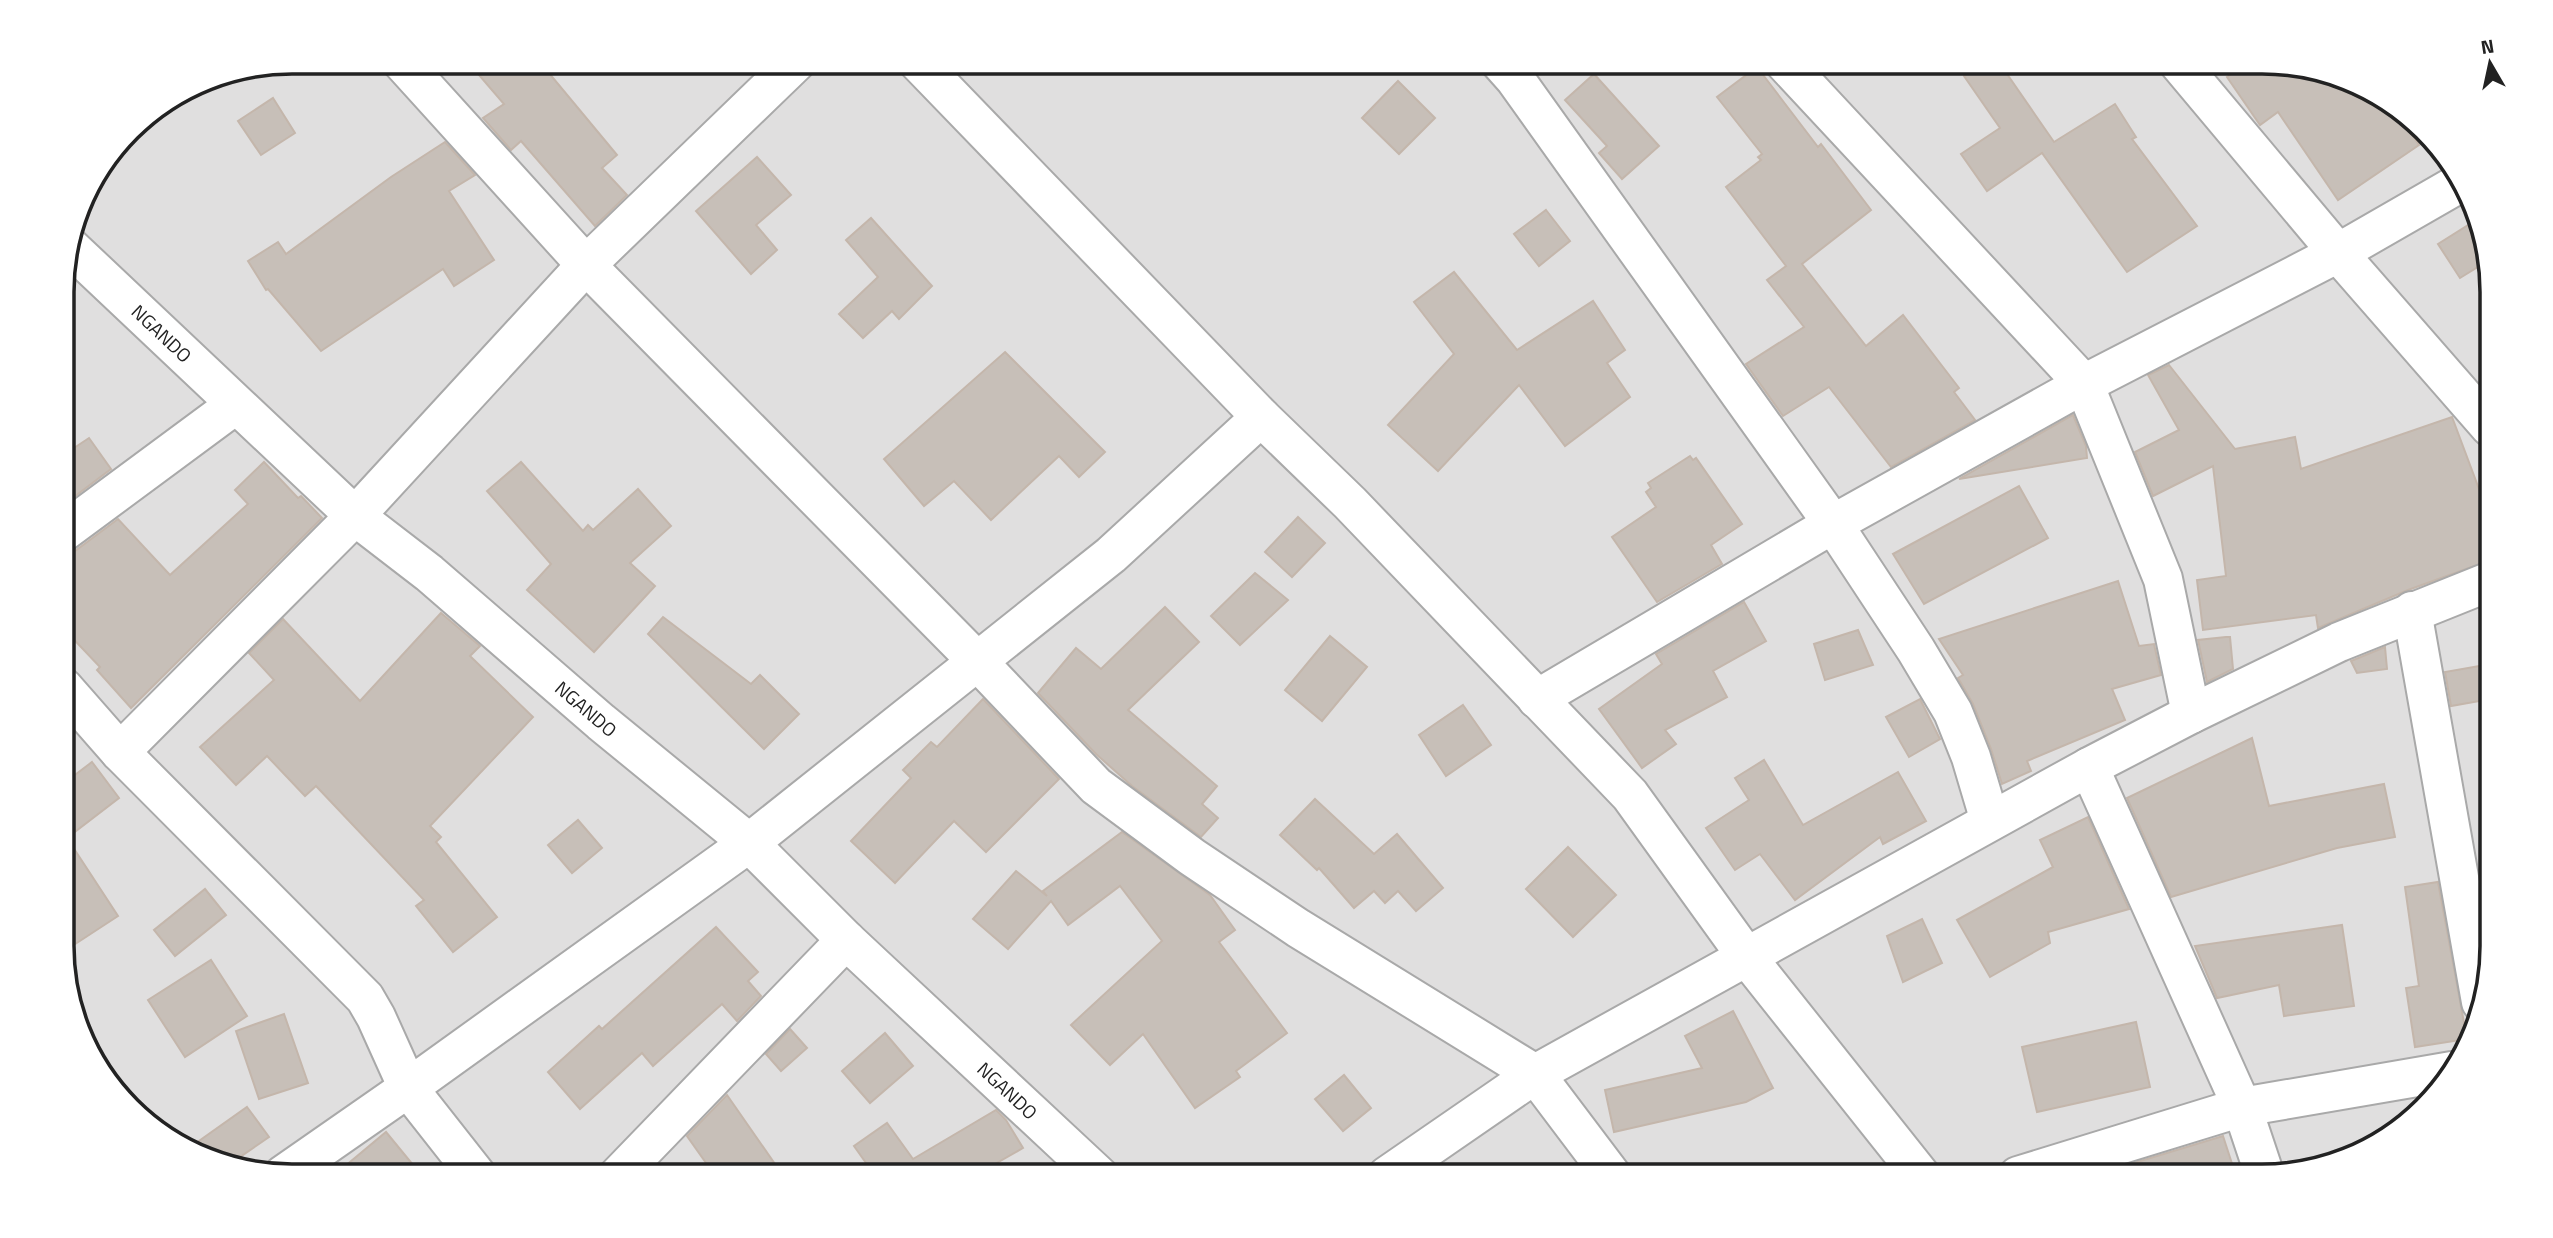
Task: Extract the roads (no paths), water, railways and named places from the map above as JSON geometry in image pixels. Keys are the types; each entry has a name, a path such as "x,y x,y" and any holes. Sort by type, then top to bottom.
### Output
{"street":[{"path":"413,74 586,265 977,661 1096,786 1192,857 1298,928 1535,1074 1603,1164"},
{"path":"120,752 355,516 586,265 784,74"},
{"path":"930,74 1262,417 1350,503 1630,795 1746,956 1911,1164"},
{"path":"1510,74 1833,524 1916,650 1953,712 1971,757 1990,821"},
{"path":"1795,74 2084,384 2163,579 2191,714"},
{"path":"2187,74 2480,416"},
{"path":"1536,699 1833,524 2084,384 2338,253 2452,187"},
{"name":"NGANDO","path":"77,254 355,516 429,573 601,722 748,843 846,940 1086,1164"},
{"path":"74,524 235,405"},
{"path":"298,1164 748,843 1111,555 1262,417"},
{"path":"1406,1164 1535,1074 2089,767 2339,642 2480,585"},
{"path":"2412,611 2477,977"},
{"path":"74,700 120,752 365,998 408,1088 468,1164"},
{"path":"2089,767 2242,1107 2261,1164"},
{"path":"630,1164 846,940"},
{"path":"2057,1164 2242,1107 2438,1073"}]}
